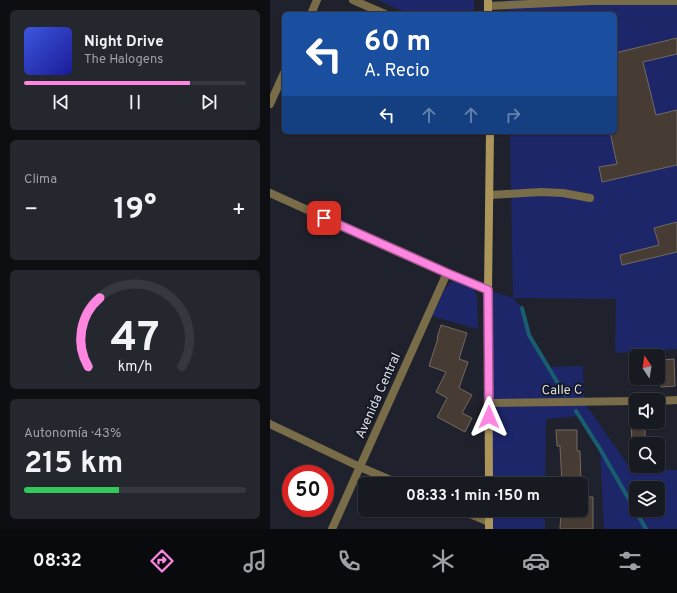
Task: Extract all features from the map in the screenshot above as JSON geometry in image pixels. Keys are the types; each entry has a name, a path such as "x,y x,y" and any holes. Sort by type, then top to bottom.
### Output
{"main road":[{"path":"489,477 488,290 490,134"}],"street":[{"path":"312,12 317,0"},
{"path":"353,0 380,12"},
{"path":"488,7 592,1 677,1"},
{"path":"270,104 282,77"},
{"path":"270,193 488,290"},
{"path":"490,195 563,193 590,198"},
{"name":"Avenida Central","path":"332,529 447,273"},
{"path":"665,401 677,400"},
{"name":"Calle C","path":"489,403 629,401"},
{"path":"270,424 384,477"},
{"path":"473,517 489,526"}],"shaded area":[{"path":"378,0 474,0 474,12 405,12"},
{"path":"508,0 677,0 677,349 629,349 629,352 615,353 616,299 513,298 510,134 617,134 617,12 508,12"},
{"path":"451,282 457,282 474,289 477,297 478,329 432,316 445,289"},
{"path":"488,290 513,298 522,308 529,335 547,367 583,366 584,402 629,467 629,473 665,473 665,469 677,470 677,529 604,529 600,449 579,416 546,419 545,477 489,477"},
{"path":"489,517 545,517 545,529 489,529"}],"building":[{"path":"677,38 677,54 643,62 656,115 677,110 677,165 602,182 599,167 617,164 610,134 617,134 617,53"},
{"path":"677,222 677,252 622,265 620,255 659,245 654,228"},
{"path":"441,325 467,333 459,359 468,362 459,388 472,395 462,413 472,418 465,432 437,417 447,398 436,392 446,372 429,366"},
{"path":"674,359 675,386 661,387 661,385 665,385 665,360"},
{"path":"631,429 645,429 645,437 632,437"},
{"path":"556,430 577,430 577,451 580,451 581,477 562,477 560,446 557,446"},
{"path":"588,497 593,497 593,529 560,529 561,517 588,517"}],"waterway":[{"path":"522,308 529,335 565,395"},
{"path":"576,411 600,449 646,529"}],"route":[{"path":"324,218 488,290 489,417"}]}
